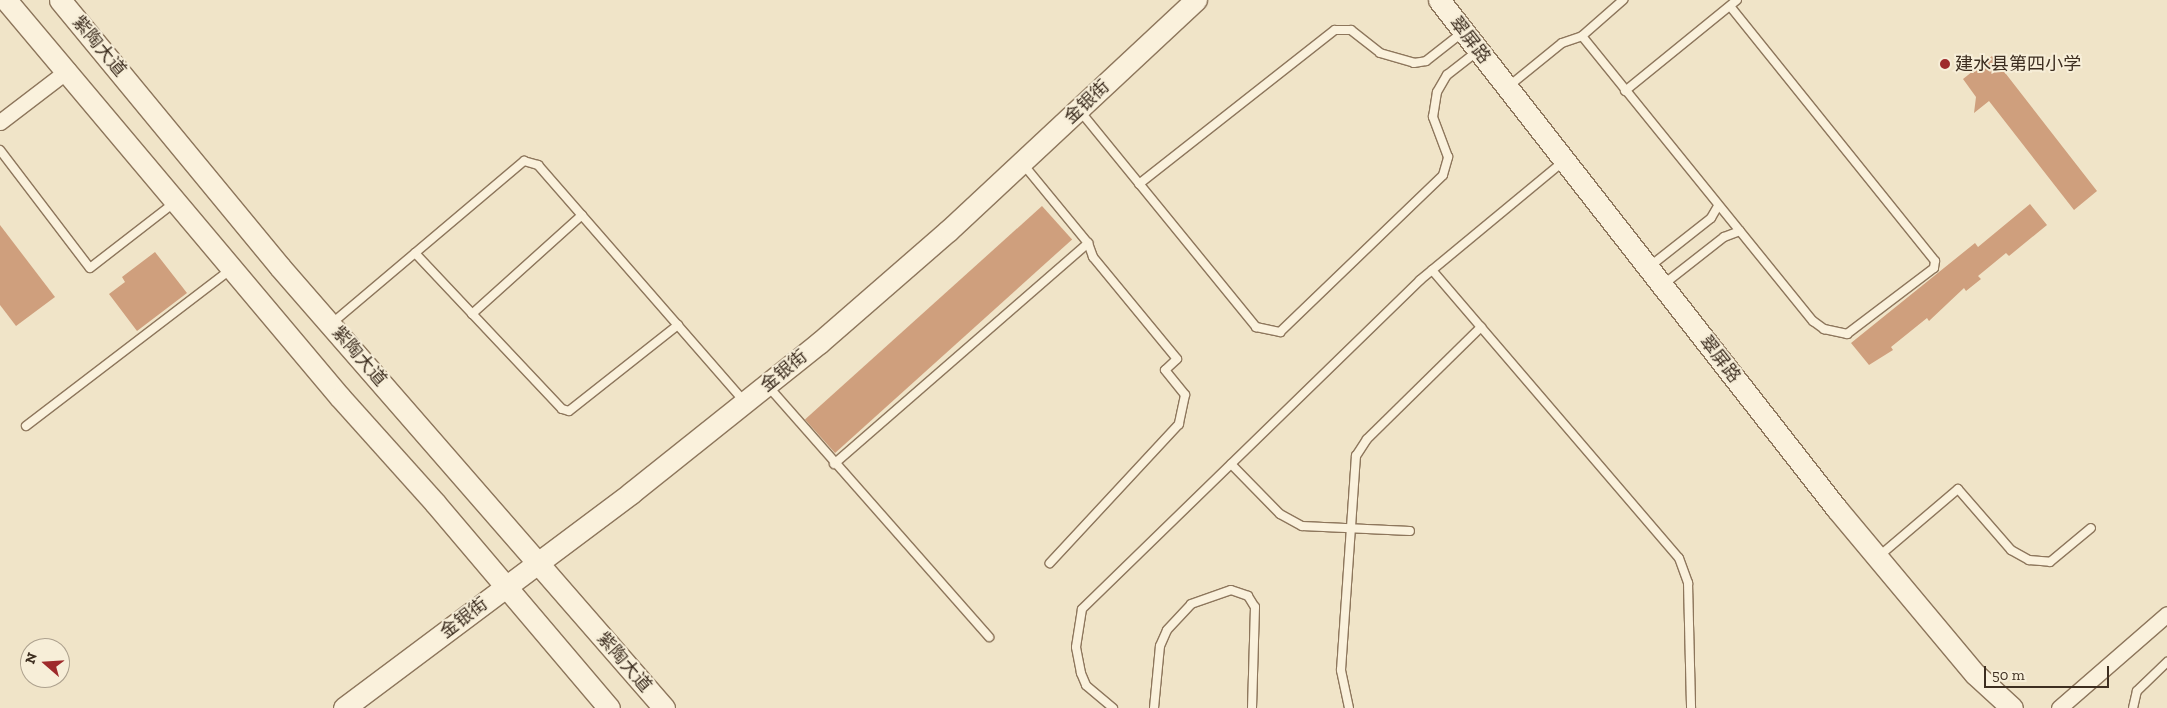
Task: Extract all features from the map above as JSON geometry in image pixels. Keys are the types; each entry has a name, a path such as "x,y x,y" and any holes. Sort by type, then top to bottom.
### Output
{"street":[{"path":"6,0 68,70 232,268 609,708"},
{"name":"紫陶大道","path":"60,0 331,324 664,708"},
{"name":"金银街","path":"344,708 506,587 767,386 916,260 1196,0"},
{"name":"翠屏路","path":"1439,0 1877,557 1975,674 2012,708"},
{"path":"0,122 68,70"},
{"path":"2059,708 2167,614"}],"lane":[{"path":"1507,87 1562,43 1582,36 1623,0"},
{"path":"1625,91 1738,0"},
{"path":"1582,36 1813,321 1824,330 1839,334 1857,329 1934,268 1935,262 1730,6"},
{"path":"1139,184 1335,30 1351,30 1380,53 1414,63 1426,62 1463,31"},
{"path":"1078,110 1256,326 1280,332 1443,176 1448,157 1433,117 1437,92 1447,75 1478,50"},
{"path":"0,150 90,268 176,201"},
{"path":"331,324 524,161 538,165 746,402"},
{"path":"1113,708 1086,685 1081,673 1076,647 1082,609 1432,270 1564,161"},
{"path":"1021,163 1088,243 1093,256 1177,360 1165,370 1186,395 1179,424 1050,563"},
{"path":"1648,268 1711,218 1718,206"},
{"path":"472,314 582,215"},
{"path":"1662,286 1724,237 1740,231"},
{"path":"834,464 1088,243"},
{"path":"415,253 562,410 569,411 678,325"},
{"path":"26,426 232,268"},
{"path":"1432,270 1679,558 1688,583 1690,708"},
{"path":"1349,708 1341,670 1353,465 1360,447 1481,327"},
{"path":"767,386 989,637"},
{"path":"1231,464 1280,514 1294,522 1349,528 1410,531"},
{"path":"1877,557 1958,489 2011,550 2028,560 2050,562 2091,528"},
{"path":"1154,708 1160,646 1167,630 1191,604 1231,590 1248,596 1255,607 1252,708"},
{"path":"2133,708 2137,691 2167,662"}],"building":[{"path":"1992,56 2097,191 2074,210 1989,101 1974,113 1976,97 1963,79"},
{"path":"2030,204 2047,225 2009,256 2006,253 1978,276 1981,279 1966,291 1964,288 1929,321 1927,318 1891,347 1893,350 1869,365 1851,343 1975,243 1978,247"},
{"path":"1042,206 1072,239 835,453 805,419"},
{"path":"0,225 55,297 16,326 0,305"},
{"path":"155,252 187,293 137,331 109,294 125,282 122,277"}],"place":[{"name":"建水县第四小学","path":"1945,64"}]}
